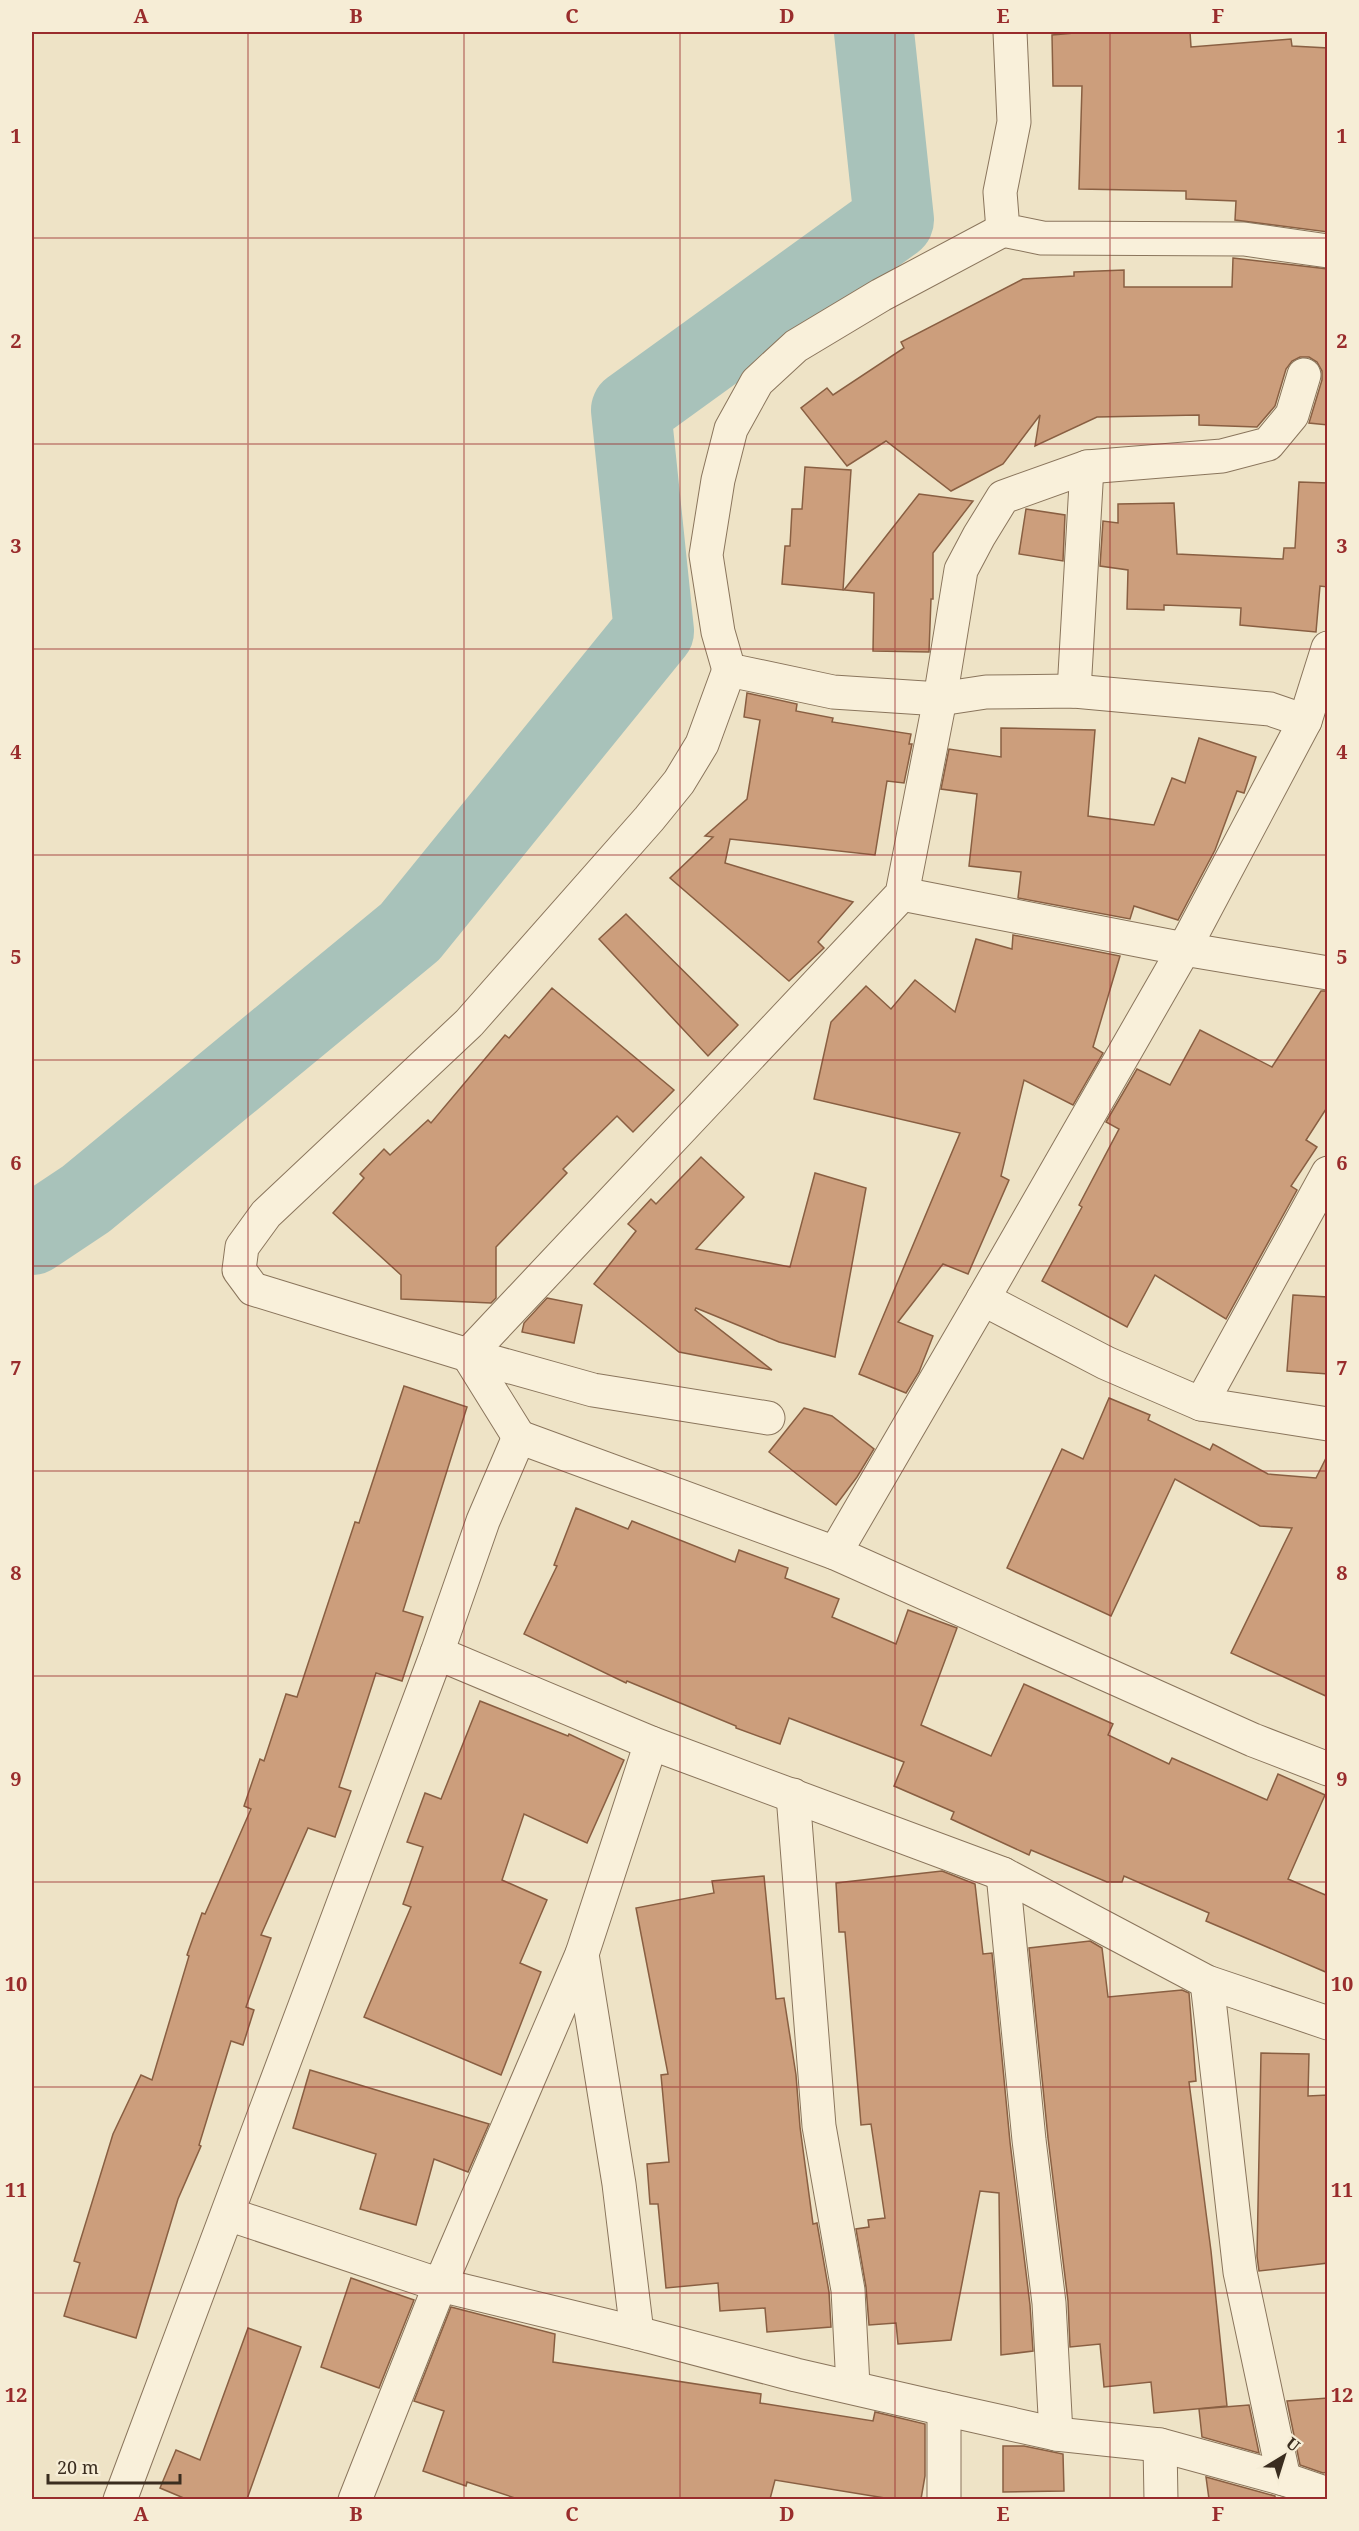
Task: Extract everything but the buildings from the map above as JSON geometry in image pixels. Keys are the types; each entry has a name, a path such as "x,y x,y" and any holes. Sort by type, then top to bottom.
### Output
{"street":[{"path":"1003,230 1000,192 1014,122 1010,32"},
{"path":"768,1418 593,1390 468,1355 253,1289 239,1270 242,1247 266,1214 305,1176 359,1130 469,1023 679,782 702,744 729,670 718,632 706,555 718,480 731,429 757,382 796,346 881,295 1003,230 1042,238 1244,239 1328,251"},
{"path":"468,1355 902,894 940,699 961,570 1003,497 1087,467 1222,456 1268,444 1292,415 1304,375"},
{"path":"1074,691 1087,467"},
{"path":"836,1553 1184,948 1305,721 1328,648"},
{"path":"729,670 832,692 940,699 986,692 1074,691 1270,709 1305,721"},
{"path":"902,894 1328,973"},
{"path":"1201,1404 1324,1186"},
{"path":"983,1299 1106,1362 1201,1404 1328,1424"},
{"path":"468,1355 519,1437 836,1553 1253,1740 1328,1769"},
{"path":"120,2499 437,1653 483,1521 519,1437"},
{"path":"437,1653 651,1743 1003,1874 1207,1982 1328,2023"},
{"path":"365,2498 440,2286 582,1954 651,1743"},
{"path":"793,1795 819,2126 848,2290 853,2386"},
{"path":"1003,1874 1029,2140 1049,2303 1056,2434"},
{"path":"582,1954 619,2184 637,2332"},
{"path":"1207,1982 1240,2272 1284,2479"},
{"path":"228,2214 440,2286 637,2332 796,2375 853,2386 1056,2434 1160,2445 1284,2479 1328,2494"},
{"path":"944,2409 944,2499"},
{"path":"1160,2445 1161,2499"}],"waterway":[{"path":"32,1235 86,1199 410,932 654,631 631,410 894,220 874,32"}]}
